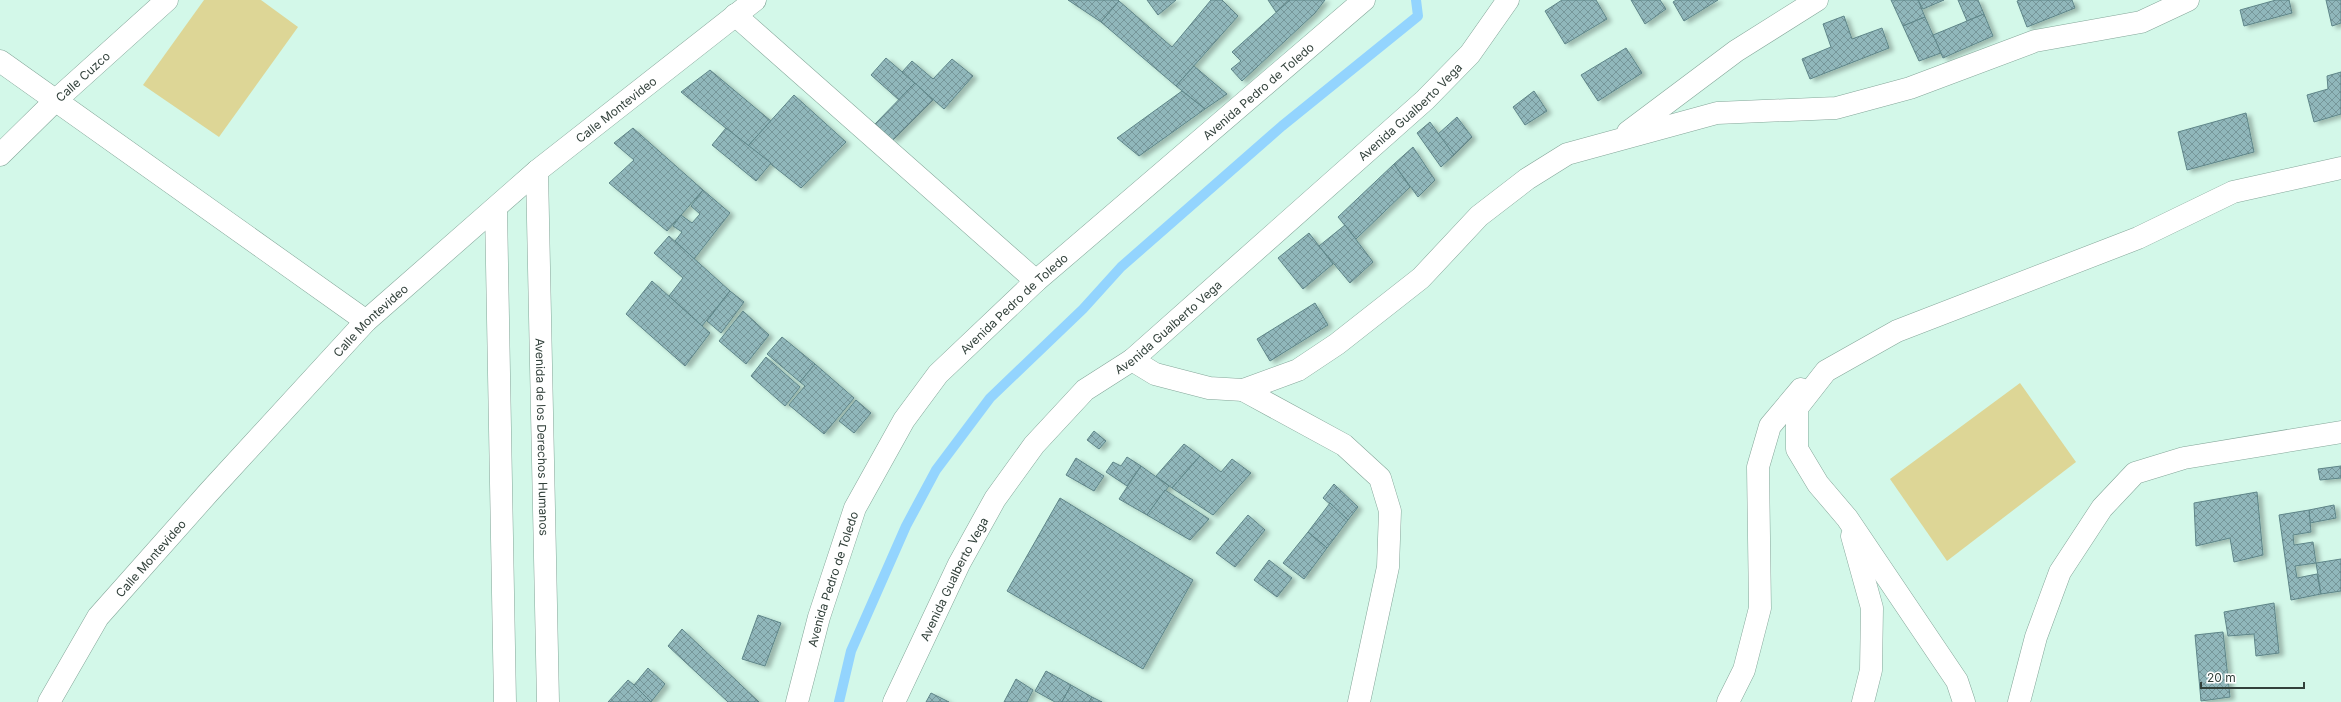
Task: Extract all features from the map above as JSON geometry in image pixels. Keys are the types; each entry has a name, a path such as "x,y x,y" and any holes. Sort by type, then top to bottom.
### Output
{"street":[{"name":"Calle Cuzco","path":"0,156 56,100 167,0"},
{"name":"Calle Montevideo","path":"49,702 98,617 209,492 366,321 496,209 537,171 755,0"},
{"name":"Avenida Pedro de Toledo","path":"797,702 818,617 855,508 904,420 938,374 1036,281 1364,0"},
{"name":"Avenida Gualberto Vega","path":"894,702 959,564 995,499 1034,445 1085,390 1132,360 1425,100 1470,54 1508,0"},
{"path":"1619,138 1736,51 1817,0"},
{"path":"1132,360 1155,374 1209,388 1244,390 1298,370 1338,344 1421,278 1479,216 1526,179 1567,154 1619,138 1717,113 1836,108 1910,88 2035,41 2141,22 2188,0"},
{"path":"735,15 1036,281"},
{"path":"0,61 366,321"},
{"path":"1728,702 1744,670 1760,608 1758,467 1770,426 1799,391 1826,371 1898,331 2138,238 2233,192 2341,168"},
{"name":"Avenida de los Derechos Humanos","path":"537,171 548,702"},
{"path":"496,209 505,702"},
{"path":"1826,371 1797,408 1798,449 1818,484 1847,518 1957,681 1964,702"},
{"path":"1244,390 1344,445 1380,478 1390,511 1388,567 1359,702"},
{"path":"2019,702 2036,637 2060,572 2102,508 2135,473 2184,458 2341,432"},
{"path":"1847,518 1872,608 1870,670 1863,702"}],"shaded area":[{"path":"204,0 261,0 298,27 219,137 143,85"},
{"path":"2020,383 2076,462 1947,561 1890,479"}],"building":[{"path":"1068,0 1118,0 1119,1 1101,22"},
{"path":"1147,0 1176,0 1158,15"},
{"path":"1211,0 1222,0 1238,16 1176,86 1101,22 1119,1 1172,47"},
{"path":"1268,0 1290,0 1276,12"},
{"path":"1290,0 1325,0 1315,13 1242,81 1231,69 1241,61 1232,52"},
{"path":"1562,0 1596,0 1607,19 1565,44 1545,11"},
{"path":"1631,0 1660,0 1666,9 1645,24"},
{"path":"1676,0 1718,0 1684,21 1673,2"},
{"path":"1891,0 1918,0 1925,17 1903,26"},
{"path":"1918,0 1944,0 1923,9"},
{"path":"1958,0 1978,0 1984,14 1967,21"},
{"path":"2072,0 2075,8 2027,27 2017,1"},
{"path":"2276,0 2289,0 2292,13 2244,26 2240,10"},
{"path":"2326,0 2341,0 2341,23 2332,26"},
{"path":"1984,14 1993,36 1943,58 1933,35"},
{"path":"1844,16 1852,39 1882,28 1889,48 1810,79 1802,59 1831,47 1823,24"},
{"path":"1925,17 1941,53 1919,61 1903,26"},
{"path":"1626,48 1642,73 1598,101 1581,75"},
{"path":"886,58 915,83 899,100 871,75"},
{"path":"952,59 973,76 944,109 902,72 912,61 933,79"},
{"path":"1194,66 1227,94 1205,109 1176,86"},
{"path":"710,70 771,121 748,146 681,92"},
{"path":"2341,72 2341,114 2314,122 2307,95 2328,89 2327,76"},
{"path":"915,83 933,100 893,140 875,124"},
{"path":"1182,91 1205,109 1139,156 1117,138"},
{"path":"1534,91 1547,111 1525,125 1513,107"},
{"path":"794,95 846,142 801,188 748,146"},
{"path":"2246,113 2254,152 2187,170 2178,132"},
{"path":"1457,117 1472,137 1454,155 1438,134"},
{"path":"1430,122 1454,155 1441,167 1417,133"},
{"path":"633,128 703,190 667,231 609,183 634,160 614,143"},
{"path":"726,128 771,163 756,181 712,145"},
{"path":"1413,147 1435,180 1418,197 1394,164"},
{"path":"1394,164 1410,187 1356,239 1338,217"},
{"path":"703,190 730,213 694,259 675,241 682,232 673,226 681,215 692,223 700,214 691,206"},
{"path":"1345,225 1373,262 1350,283 1319,246"},
{"path":"1309,233 1333,264 1303,289 1278,258"},
{"path":"669,236 730,291 702,326 669,296 683,278 654,253"},
{"path":"652,281 710,333 685,366 626,314"},
{"path":"730,291 744,302 721,333 707,321"},
{"path":"1315,303 1328,325 1270,361 1257,339"},
{"path":"743,311 769,335 746,364 719,341"},
{"path":"782,337 815,364 800,382 767,354"},
{"path":"766,357 800,387 785,406 751,376"},
{"path":"815,364 854,398 824,434 789,405 805,386 800,382"},
{"path":"856,400 871,413 854,433 839,421"},
{"path":"1094,431 1106,441 1099,449 1087,440"},
{"path":"1184,444 1200,456 1172,488 1156,476"},
{"path":"1200,456 1221,472 1232,459 1251,473 1213,515 1172,488"},
{"path":"1127,457 1141,466 1127,486 1106,472 1113,462 1121,466"},
{"path":"1076,458 1104,476 1094,491 1066,475"},
{"path":"1141,466 1169,486 1147,515 1119,499"},
{"path":"2341,466 2341,478 2320,480 2318,469"},
{"path":"1334,484 1358,507 1348,520 1323,498"},
{"path":"1165,490 1209,519 1190,540 1147,515"},
{"path":"2257,492 2263,555 2234,562 2230,538 2196,546 2194,503"},
{"path":"1060,498 1193,580 1143,669 1007,591"},
{"path":"1330,503 1348,520 1327,548 1308,532"},
{"path":"2334,505 2336,518 2310,523 2309,510"},
{"path":"2309,510 2311,532 2293,535 2294,545 2313,542 2316,563 2295,566 2297,578 2317,574 2321,594 2291,600 2279,515"},
{"path":"1248,515 1265,530 1235,567 1216,553"},
{"path":"1308,532 1327,548 1304,579 1283,563"},
{"path":"2341,559 2341,591 2321,594 2316,563"},
{"path":"1269,560 1292,578 1277,597 1254,580"},
{"path":"2274,603 2279,653 2256,656 2254,634 2228,636 2224,612"},
{"path":"758,615 781,623 765,666 742,659"},
{"path":"682,629 759,702 728,702 668,646"},
{"path":"2223,632 2230,697 2201,701 2195,635"},
{"path":"648,668 665,684 651,702 634,685"},
{"path":"1046,671 1071,685 1062,702 1055,702 1035,691"},
{"path":"1016,679 1033,690 1027,702 1004,702"},
{"path":"628,680 634,685 651,702 608,702"},
{"path":"1071,685 1092,697 1089,702 1062,702"},
{"path":"931,693 949,702 926,702"},
{"path":"1092,697 1102,702 1089,702"}],"waterway":[{"path":"839,702 851,651 906,526 936,470 990,398 1083,309 1121,267 1282,126 1418,16 1416,0"}]}
